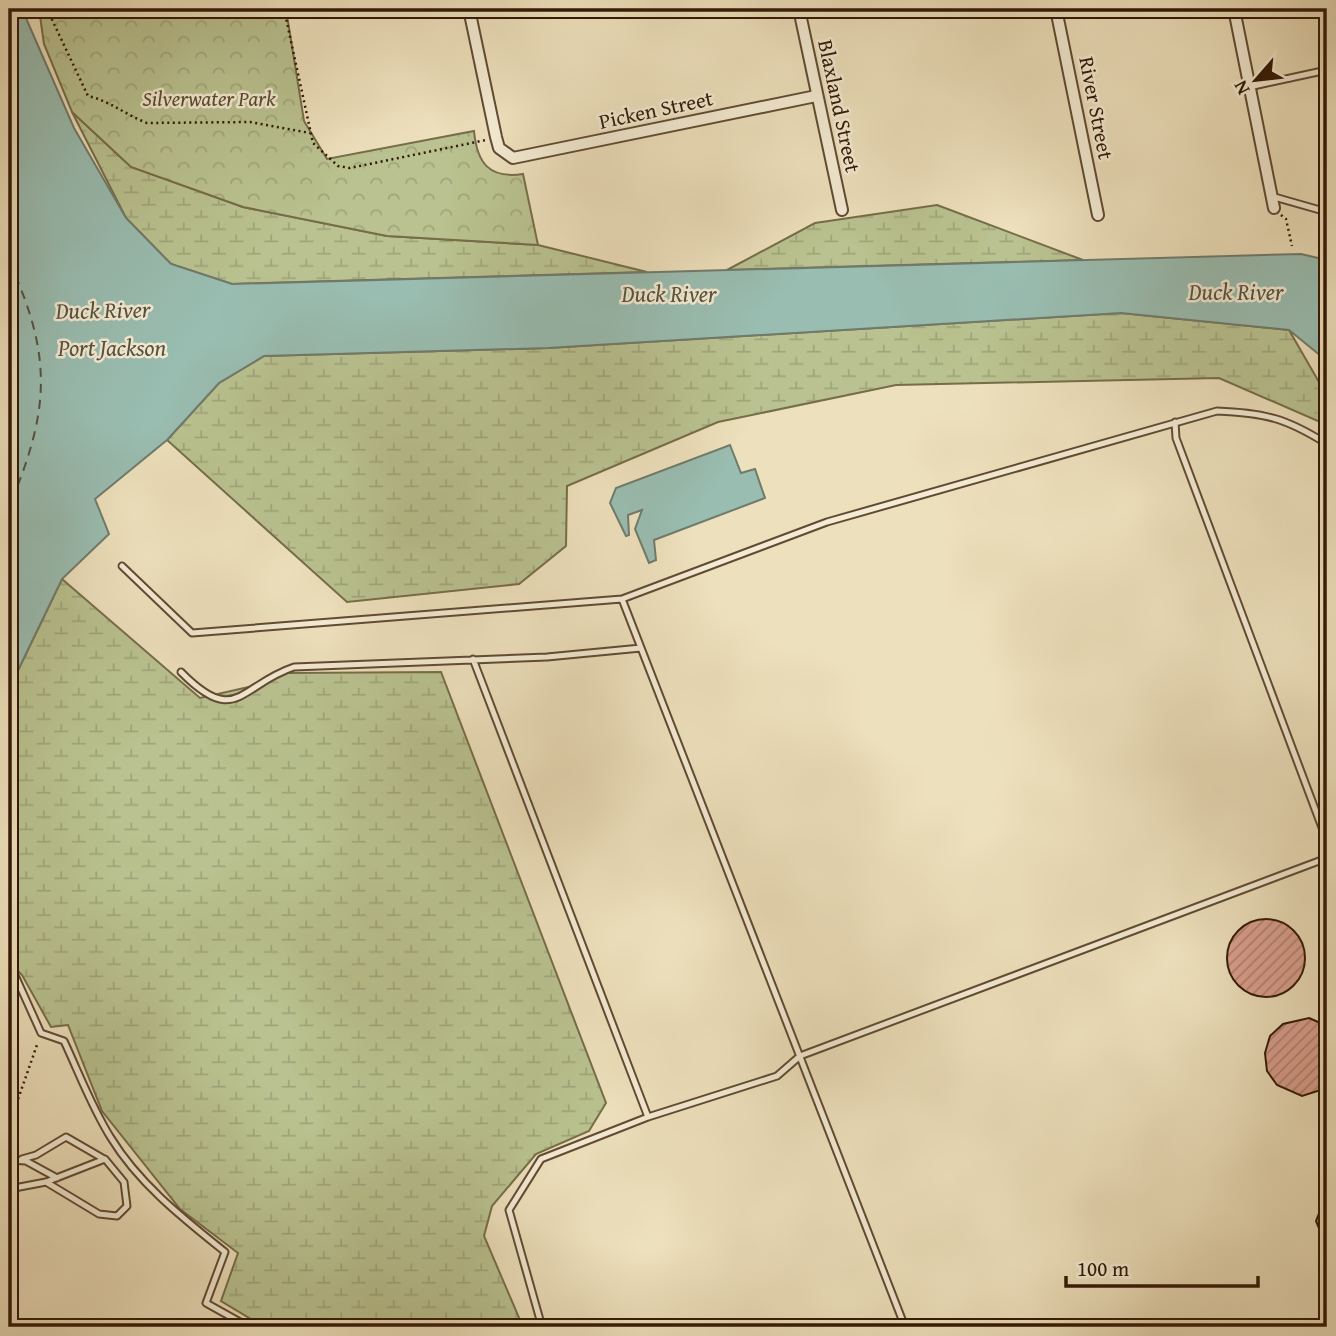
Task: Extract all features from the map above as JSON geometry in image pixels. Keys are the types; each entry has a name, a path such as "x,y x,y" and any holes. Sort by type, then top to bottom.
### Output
{"street":[{"path":"469,9 496,137"},
{"name":"Blaxland Street","path":"799,9 842,210"},
{"name":"River Street","path":"1056,9 1098,215"},
{"path":"1234,9 1273,208"},
{"name":"Picken Street","path":"496,137 505,154 513,158 526,158 816,96"}],"lane":[{"path":"1250,87 1327,70"},
{"path":"1271,196 1327,212"},
{"path":"122,566 192,633 622,599 827,522 1217,411 1261,412 1306,430 1327,444"},
{"path":"1175,422 1176,438 1191,480 1327,841"},
{"path":"622,599 905,1327"},
{"path":"181,672 202,694 219,701 237,699 278,673 294,667 547,657 641,648"},
{"path":"473,659 648,1117"},
{"path":"542,1327 509,1210 541,1159 648,1117 777,1076 800,1056 1327,858"},
{"path":"9,962 41,1033 64,1041 111,1138 142,1177 180,1216 225,1252 206,1303 249,1327"},
{"path":"9,1160 33,1156 66,1137 105,1159 122,1179 127,1191 127,1206 117,1216 99,1214 46,1182"},
{"path":"22,1159 57,1178"},
{"path":"9,1189 46,1182 105,1159"}],"path":[{"path":"47,9 69,13 92,9"},
{"path":"47,9 88,96 105,100 136,119 147,123 250,122 310,133"},
{"path":"284,9 313,143 323,156 338,166 350,168 496,137"},
{"path":"1273,208 1286,219 1292,246"},
{"path":"9,1125 41,1033"}],"green space":[{"name":"Silverwater Park","path":"39,9 286,9 304,121 327,159 474,131 478,152 487,166 501,174 523,174 538,245 387,236 243,207 131,167 72,112 44,44"},
{"path":"72,112 131,167 243,207 387,236 538,245 647,272 232,284 171,264 126,218"},
{"path":"937,205 1083,260 727,270 815,223"},
{"path":"1121,313 1289,330 1327,396 1327,425 1219,378 896,385 718,422 567,486 566,546 519,584 347,602 167,440 219,383 264,356 548,348"},
{"path":"62,579 200,698 253,686 287,673 441,672 606,1103 589,1131 536,1154 492,1206 484,1236 523,1327 264,1327 221,1301 238,1253 180,1209 102,1111 68,1025 51,1027 22,975 9,962 9,689"}],"water":[{"name":"Port Jackson","path":"9,9 22,9 74,128 126,218 171,264 232,284 1301,254 1327,260 1327,361 1289,330 1121,313 548,348 264,356 219,383 167,440 95,499 109,534 62,579 9,689"},
{"path":"730,445 741,473 755,469 765,498 654,540 656,560 649,563 635,529 642,510 628,515 629,535 626,536 610,503 616,488"}],"building":[{"path":"1266,919 1281,922 1298,936 1305,958 1302,973 1288,990 1266,997 1251,994 1234,980 1227,958 1230,943 1244,926"},
{"path":"1309,1018 1327,1026 1327,1088 1302,1096 1277,1085 1267,1071 1265,1053 1270,1036 1283,1024"},
{"path":"1327,1194 1327,1248 1316,1221"}],"ferry route":[{"path":"9,261 33,326 41,384 39,412 32,441 9,507"}],"water label":[{"name":"Duck River","path":"1236,292"},
{"name":"Duck River","path":"669,294"},
{"name":"Duck River","path":"103,310"}]}
